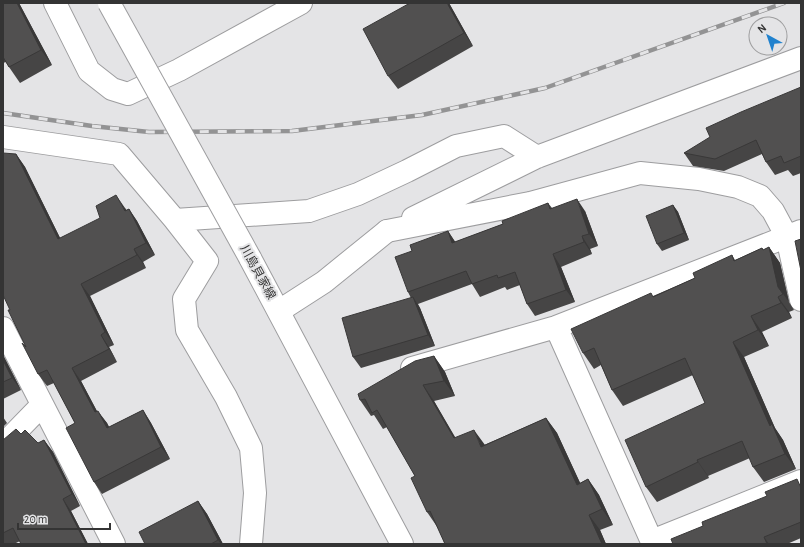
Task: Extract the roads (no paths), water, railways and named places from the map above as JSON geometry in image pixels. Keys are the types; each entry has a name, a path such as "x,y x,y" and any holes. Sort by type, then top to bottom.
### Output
{"street":[{"path":"55,3 89,71 112,90 128,94 179,70 301,3"},
{"name":"川島貝家線","path":"109,3 279,311 402,544"},
{"path":"279,311 324,282 387,231 537,157 801,58"},
{"path":"175,220 309,211 358,194 456,146 504,136 537,157"},
{"path":"3,137 119,154 175,220 207,261 184,299 187,330 226,397 251,448 255,494 251,544"},
{"path":"387,231 530,203 640,173 699,179 738,188 760,196 794,234 801,300"},
{"path":"412,368 556,327 794,234"},
{"path":"556,327 652,542 801,481"},
{"path":"3,328 114,544"},
{"path":"3,445 42,405"}],"railway":[{"path":"3,113 92,126 149,132 292,131 422,115 545,88 784,3"}]}
